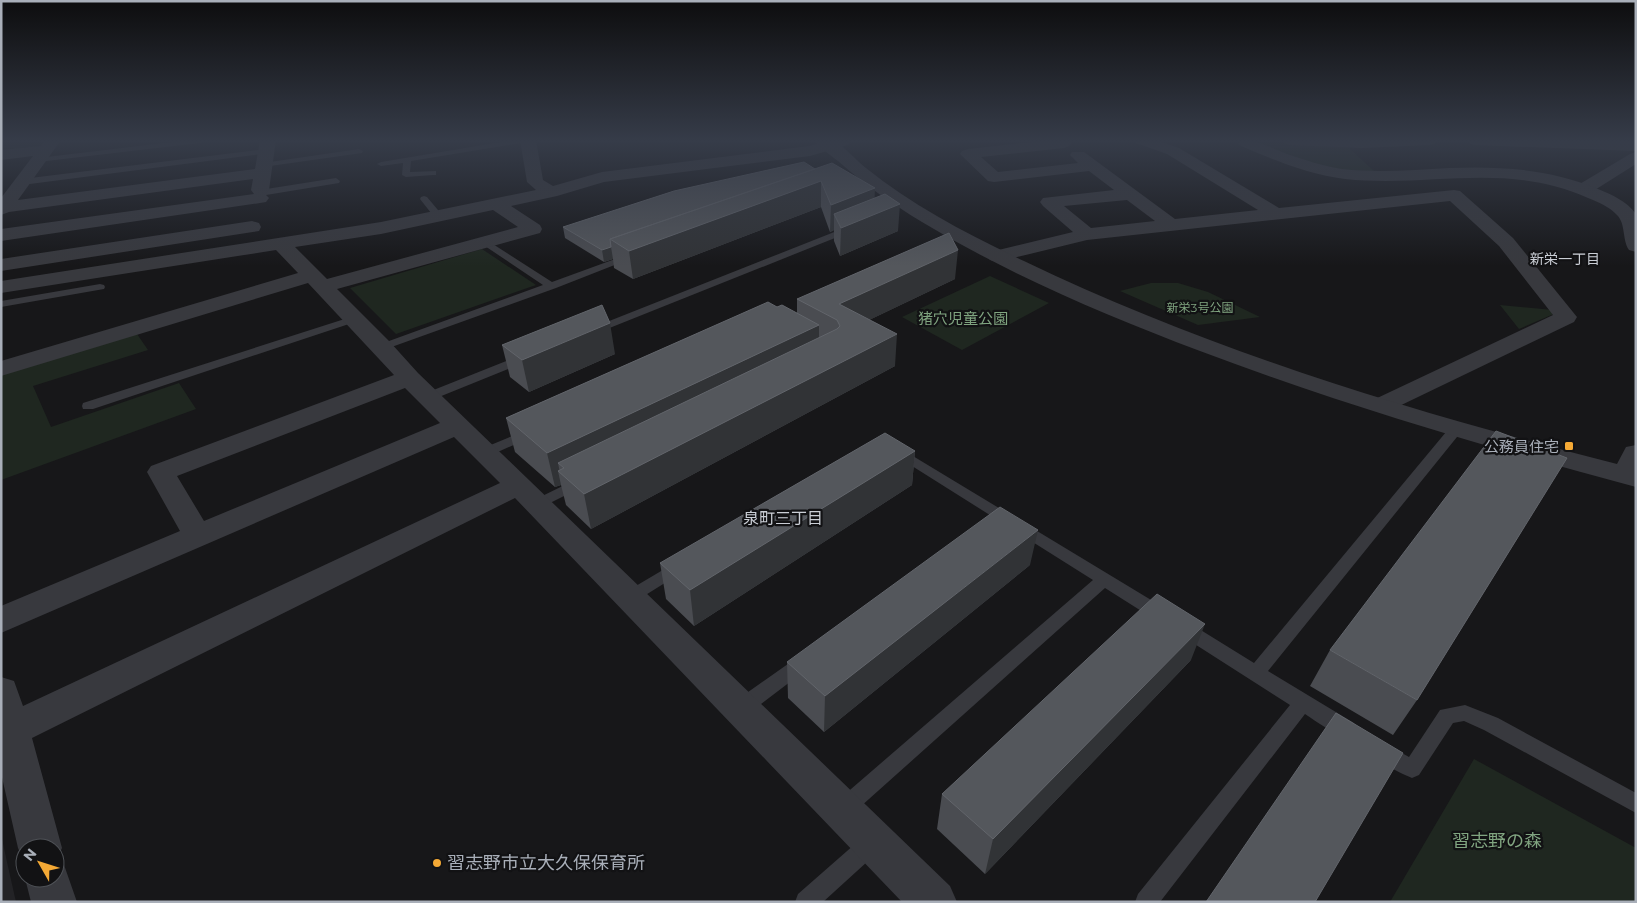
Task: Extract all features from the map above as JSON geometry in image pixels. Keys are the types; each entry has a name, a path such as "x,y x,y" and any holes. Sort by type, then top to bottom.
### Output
{"street":[{"path":"3,205 19,182"},
{"path":"3,205 128,182"},
{"path":"248,250 262,182"},
{"path":"535,182 551,192"},
{"path":"1,287 248,250 438,216 551,192 587,182"},
{"path":"865,182 902,208 956,241 997,256 1142,322 1216,350 1456,429 1632,468"},
{"path":"1113,182 1173,226"},
{"path":"1224,182 1278,215"},
{"path":"1559,182 1584,189 1630,211 1629,218 1636,246"},
{"path":"1584,189 1595,182"},
{"path":"1087,234 1049,202 1130,194"},
{"path":"1,235 260,195"},
{"path":"997,256 1087,234 1454,195 1506,242 1566,317 1382,405"},
{"path":"1,369 317,281 533,229 496,204"},
{"path":"1,265 252,227"},
{"path":"281,244 419,387 934,902"},
{"path":"198,536 161,472 419,387"},
{"path":"1,620 458,425"},
{"path":"9,731 528,494"},
{"path":"1,692 9,731 37,838"},
{"path":"50,888 54,902"}],"lane":[{"path":"260,195 335,182"},
{"path":"424,199 438,216"},
{"path":"585,334 858,225"},
{"path":"485,242 552,286"},
{"path":"382,347 645,252"},
{"path":"1,304 100,288"},
{"path":"88,406 354,319"},
{"path":"419,387 539,352"},
{"path":"486,452 540,428"},
{"path":"1256,673 1456,429"},
{"path":"885,443 1302,703 1412,769 1447,716 1465,713 1491,724 1636,804"},
{"path":"528,494 591,477"},
{"path":"984,526 1000,514"},
{"path":"630,596 689,561"},
{"path":"842,810 1105,579"},
{"path":"741,708 812,655"},
{"path":"1146,902 1302,703"},
{"path":"806,902 874,841"}],"shaded area":[{"path":"1,834 7,862 16,902 1,902"}],"green space":[{"path":"482,249 536,285 396,334 350,288"},
{"name":"猪穴児童公園","path":"990,276 1049,303 962,350 902,317"},
{"name":"新栄3号公園","path":"1151,283 1178,283 1208,292 1260,317 1198,325 1120,291"},
{"path":"1500,305 1553,310 1556,313 1519,329"},
{"path":"137,334 148,350 33,386 51,427 179,383 196,409 1,480 1,375"},
{"name":"習志野の森","path":"1474,759 1636,848 1636,902 1390,902"}],"building":[{"path":"714,182 777,182 610,239 611,247 602,250 563,227 674,191"},
{"path":"776,182 818,182 629,251 610,239"},
{"path":"821,182 865,182 875,188 831,205"},
{"path":"885,194 900,204 841,228 834,214"},
{"path":"949,233 958,250 839,304 897,334 584,494 558,471 564,468 558,463 837,329 840,326 837,320 797,299"},
{"path":"768,302 777,307 782,305 819,325 547,453 506,418"},
{"path":"602,305 610,323 522,360 502,345"},
{"path":"1496,431 1567,458 1417,700 1330,650"},
{"path":"885,433 915,451 690,590 660,563"},
{"path":"1000,507 1038,530 825,696 787,662"},
{"path":"1157,594 1205,624 993,839 942,794"},
{"path":"1336,713 1403,753 1315,902 1206,902"}],"place":[{"name":"公務員住宅","path":"1569,446"},
{"name":"習志野市立大久保保育所","path":"437,863"}],"district":[{"name":"新栄一丁目","path":"1565,259"},
{"name":"泉町三丁目","path":"783,518"}]}
